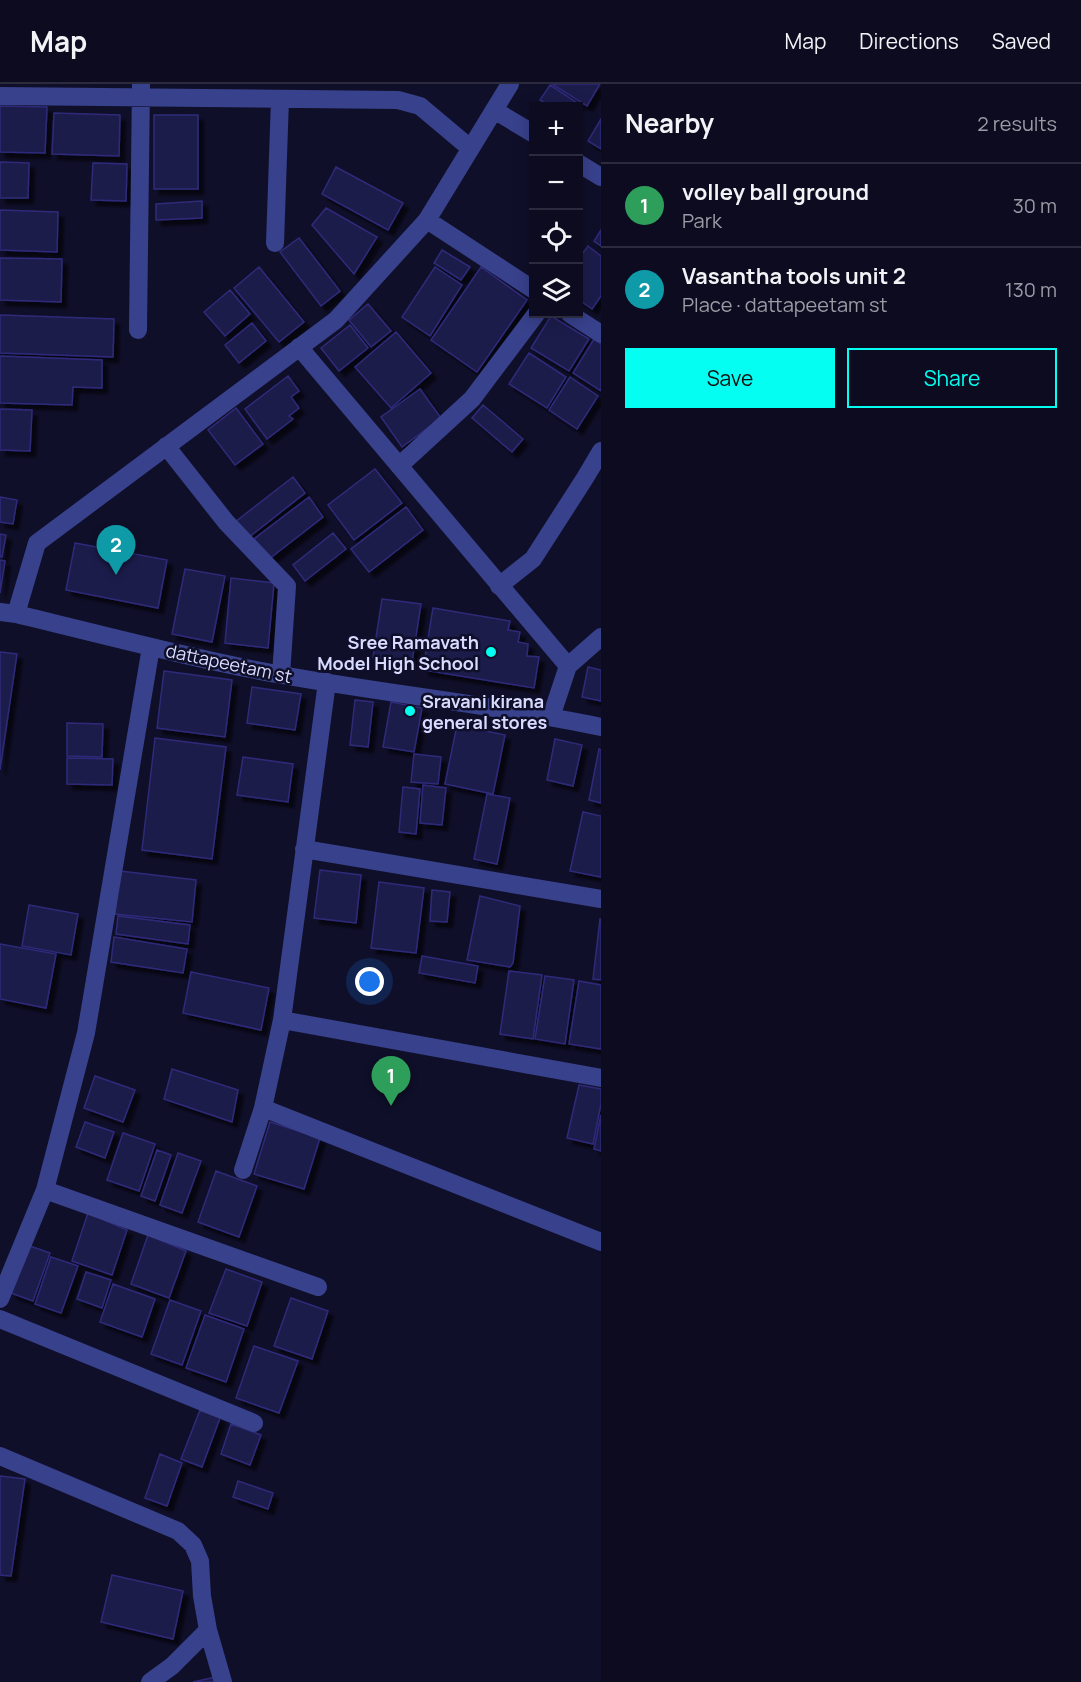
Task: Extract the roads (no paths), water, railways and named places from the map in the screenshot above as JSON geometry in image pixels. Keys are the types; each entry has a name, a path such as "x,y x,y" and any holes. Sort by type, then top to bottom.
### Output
{"street":[{"path":"8,613 37,543 336,320 427,220 510,84"},
{"path":"0,96 141,90 280,99 398,100 420,106 470,148"},
{"path":"138,330 141,90"},
{"path":"275,243 280,99"},
{"path":"494,110 529,132"},
{"path":"583,166 601,177"},
{"path":"427,220 529,287"},
{"path":"399,466 472,399 533,318"},
{"path":"576,318 601,334"},
{"path":"299,347 568,666"},
{"path":"166,446 226,522 286,586 281,675"},
{"path":"499,586 533,559 601,451"},
{"name":"dattapeetam st","path":"8,613 281,675 551,717 601,728"},
{"path":"551,717 568,666 601,637"},
{"path":"0,1299 45,1190 86,1033 152,647"},
{"path":"243,1170 263,1107 282,1020 327,682"},
{"path":"304,849 601,899"},
{"path":"282,1020 601,1078"},
{"path":"263,1107 601,1242"},
{"path":"45,1190 318,1287"},
{"path":"0,1319 254,1423"},
{"path":"0,1456 178,1531 193,1545 200,1561 202,1596 208,1630 223,1682"},
{"path":"150,1682 172,1666 208,1630"}],"place":[{"name":"Vasantha tools unit 2","path":"116,575"},
{"name":"Sree Ramavath Model High School","path":"491,652"},
{"name":"Sravani kirana general stores","path":"410,711"},
{"name":"volley ball ground","path":"391,1106"}]}
